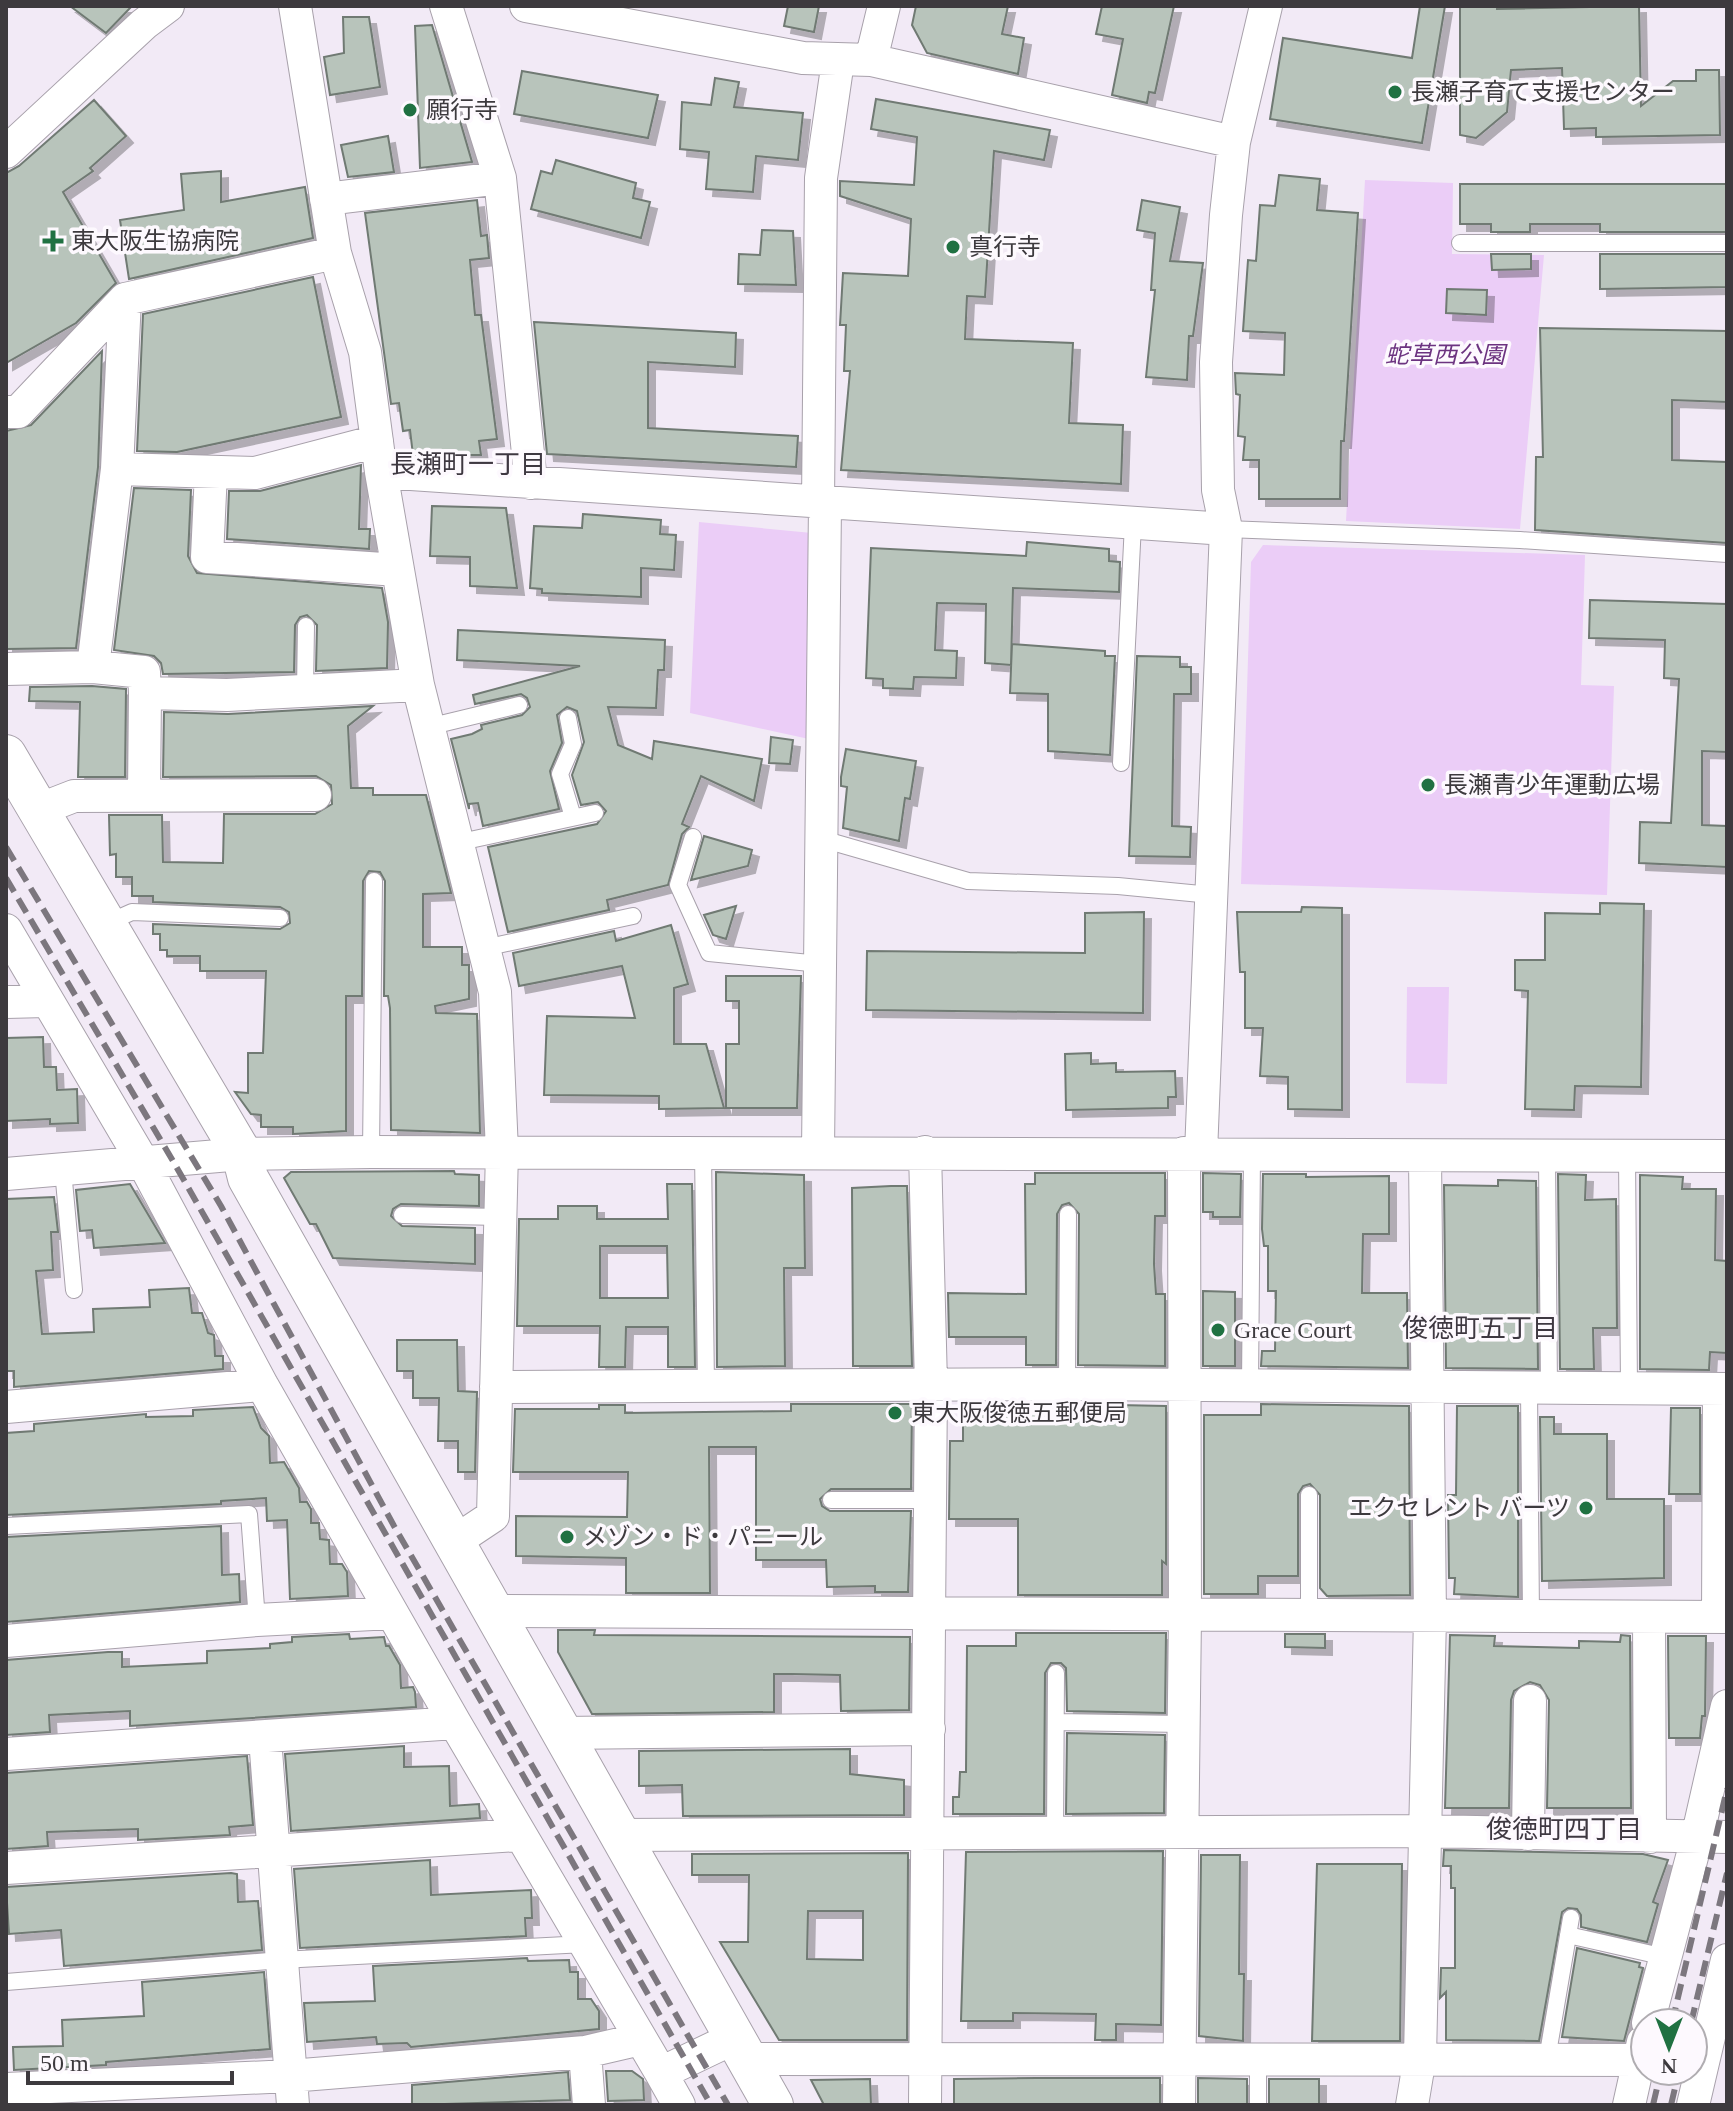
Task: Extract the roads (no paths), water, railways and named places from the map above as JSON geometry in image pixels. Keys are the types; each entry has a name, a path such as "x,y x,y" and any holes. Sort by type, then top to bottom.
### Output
{"street":[{"path":"6,152 168,6"},
{"path":"295,6 335,253 365,352 379,456 418,685 495,992 502,1151 493,1516 454,1542"},
{"path":"446,6 500,178 531,483"},
{"path":"526,6 803,58 871,60 1234,142"},
{"path":"871,60 884,6"},
{"path":"1179,2105 1185,1615 1183,1385 1192,1153 1211,895 1226,529 1218,490 1216,362 1234,142 1266,6"},
{"path":"818,1152 822,839 821,178 838,61"},
{"path":"326,199 500,178"},
{"path":"6,412 18,412 125,299 335,253"},
{"path":"93,667 117,469 125,299"},
{"path":"117,469 255,473 379,456 531,483 1226,529"},
{"path":"211,472 207,557 398,570"},
{"path":"6,669 93,667 144,672 144,795"},
{"path":"145,693 227,695 418,685"},
{"path":"6,755 242,1154 248,1178 773,2105"},
{"path":"38,810 74,796 315,795"},
{"path":"6,930 144,1164 262,1385 519,1835 679,2105"},
{"path":"6,1002 46,1001"},
{"path":"6,1174 242,1154 371,1152 1727,1156"},
{"path":"925,1152 931,1384 925,2105"},
{"path":"1412,2105 1420,2057 1430,1617 1425,1157"},
{"path":"493,1611 1723,1617 1723,1389 1067,1384 496,1387"},
{"path":"6,1407 262,1385"},
{"path":"6,1641 257,1620 392,1613"},
{"path":"1649,1617 1650,1837"},
{"path":"1528,1834 1530,1701"},
{"path":"1652,2007 1665,1957 1712,1838 1727,1706"},
{"path":"6,1754 455,1723"},
{"path":"561,1733 929,1729"},
{"path":"265,1738 292,2091"},
{"path":"618,1835 1426,1831 1712,1838"},
{"path":"6,1868 273,1854 519,1835"},
{"path":"1709,2054 1727,1960"},
{"path":"6,2089 292,2091 585,2052 641,2039"},
{"path":"661,2073 741,2049 923,2057 1178,2061 1420,2057 1547,2059 1629,2052"},
{"path":"585,2052 589,2105"}],"lane":[{"path":"1460,243 1727,243"},
{"path":"1121,763 1133,524"},
{"path":"1226,529 1520,540 1727,554"},
{"path":"305,691 306,626"},
{"path":"428,727 519,705"},
{"path":"568,718 573,744 560,774 573,817"},
{"path":"456,843 595,813"},
{"path":"693,837 678,885 709,953 820,964"},
{"path":"822,839 968,881 1118,886 1211,895"},
{"path":"371,1152 374,881"},
{"path":"105,924 132,912 280,918"},
{"path":"484,948 633,916"},
{"path":"703,1152 706,1385"},
{"path":"1250,1386 1252,1154"},
{"path":"1627,1156 1629,1388"},
{"path":"1531,1617 1547,1157"},
{"path":"63,1170 74,1290"},
{"path":"1067,1384 1068,1214"},
{"path":"402,1215 500,1217"},
{"path":"1309,1495 1309,1616"},
{"path":"831,1500 931,1500"},
{"path":"6,1526 249,1514 257,1620"},
{"path":"1055,1835 1056,1673"},
{"path":"1056,1722 1183,1724"},
{"path":"1547,2059 1571,1918"},
{"path":"1568,1935 1665,1957"},
{"path":"6,1982 281,1960 585,1944"},
{"path":"1258,2060 1258,2105"}],"railway":[{"path":"6,847 221,1206 394,1526 728,2105"},
{"path":"6,878 173,1161 711,2105"},
{"path":"1676,2007 1727,1789"},
{"path":"1695,2007 1727,1873"},
{"path":"1653,2105 1657,2087"},
{"path":"1671,2105 1675,2087"}],"place":[{"name":"長瀬子育て支援センター","path":"1395,92"},
{"name":"願行寺","path":"410,110"},
{"name":"東大阪生協病院","path":"53,241"},
{"name":"真行寺","path":"953,247"},
{"name":"長瀬青少年運動広場","path":"1428,785"},
{"name":"Grace Court","path":"1218,1330"},
{"name":"東大阪俊徳五郵便局","path":"895,1413"},
{"name":"エクセレント バーツ","path":"1586,1508"},
{"name":"メゾン・ド・パニール","path":"567,1537"}],"district":[{"name":"長瀬町一丁目","path":"468,464"},
{"name":"俊徳町五丁目","path":"1480,1328"},
{"name":"俊徳町四丁目","path":"1564,1829"}],"park label":[{"name":"蛇草西公園","path":"1445,355"}]}
